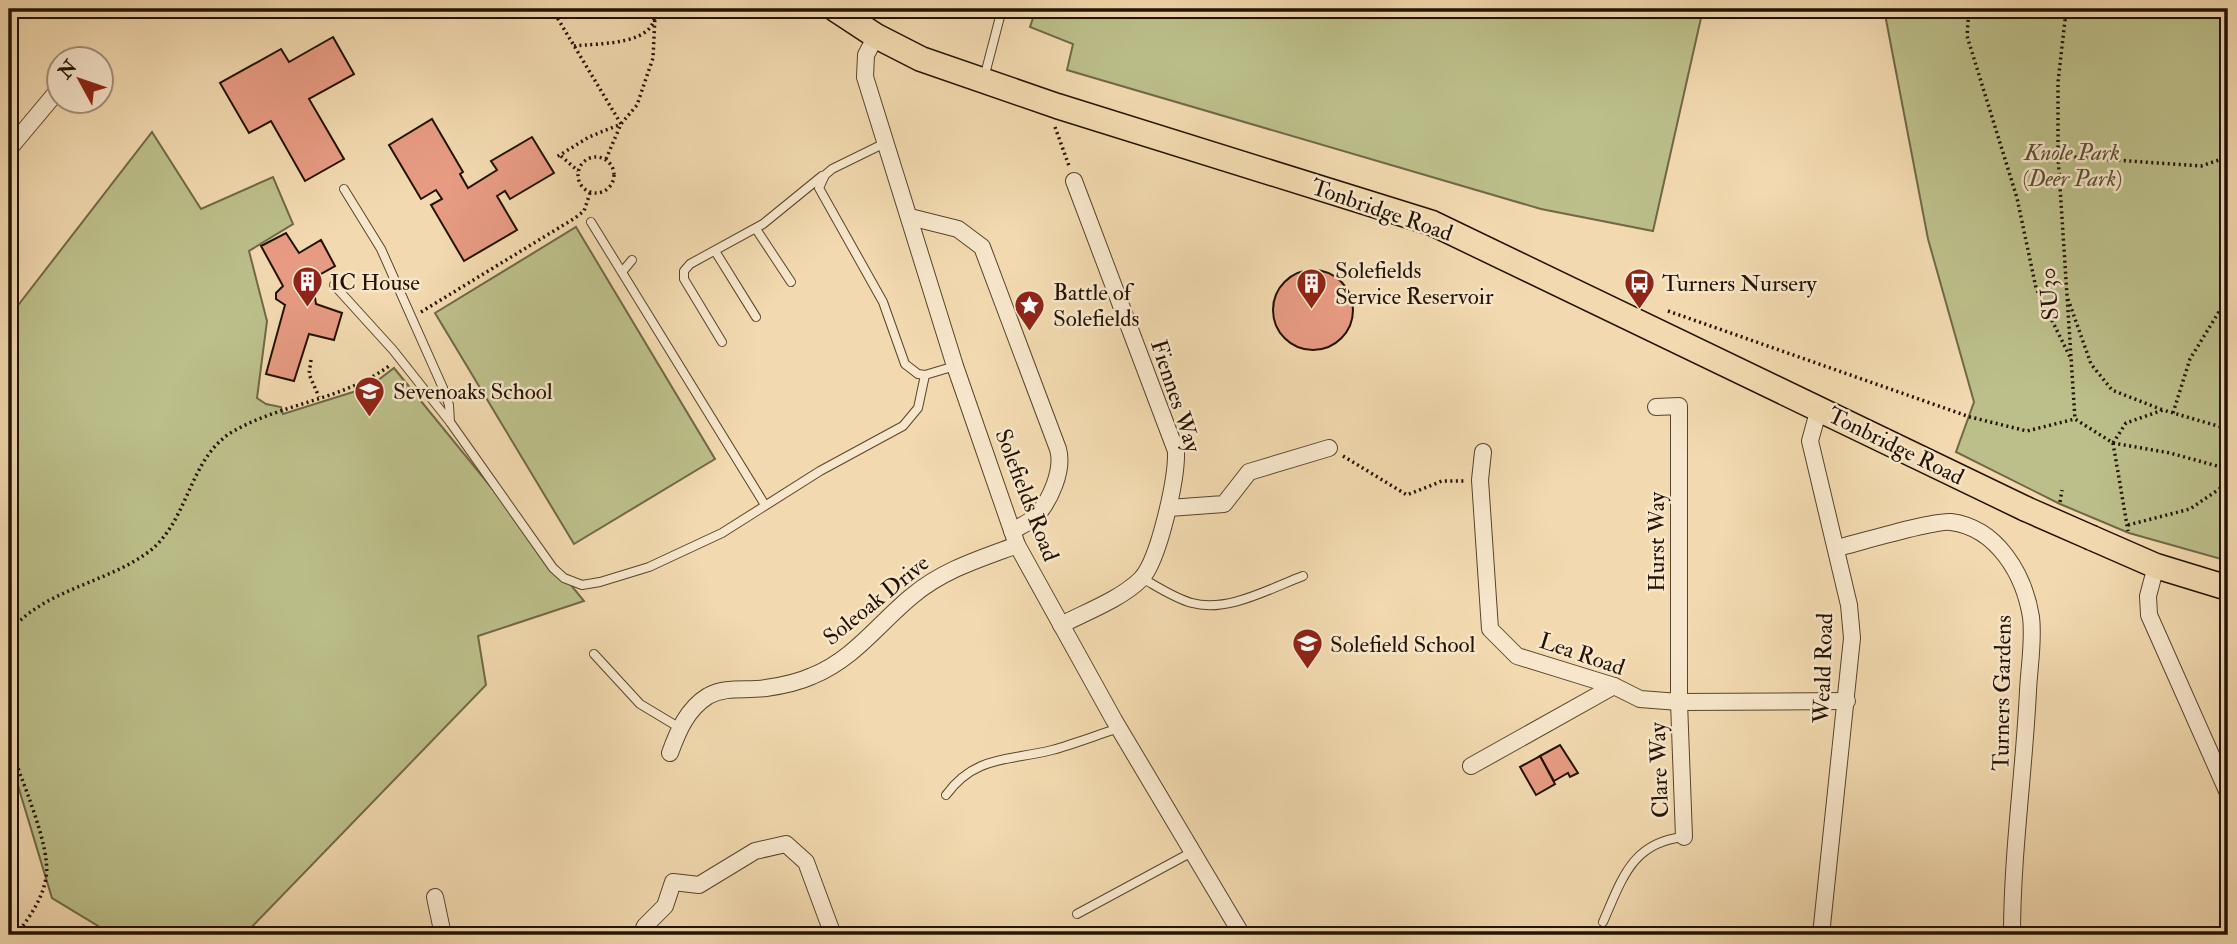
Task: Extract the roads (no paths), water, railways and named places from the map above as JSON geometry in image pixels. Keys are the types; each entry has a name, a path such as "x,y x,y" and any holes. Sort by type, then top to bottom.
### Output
{"main road":[{"name":"Tonbridge Road","path":"835,9 876,36 921,60 1057,106 1432,223 2026,509 2156,566 2228,588"}],"street":[{"name":"Solefields Road","path":"876,36 866,55 865,77 955,366 1014,538 1119,728 1242,935"},
{"path":"9,149 46,105"},
{"name":"Fiennes Way","path":"1074,181 1176,451 1177,471 1169,508 1142,578"},
{"name":"Soleoak Drive","path":"670,753 680,728 695,706 710,695 730,689 764,688 800,680 848,657 911,597 946,571 1014,538 1035,517 1049,496 1061,460 1059,449 982,247 958,229 910,217"},
{"name":"Hurst Way","path":"1656,407 1685,405 1679,702"},
{"name":"Weald Road","path":"1819,408 1810,441 1837,548 1849,605 1852,638 1821,935"},
{"path":"1169,508 1224,504 1249,472 1329,448"},
{"name":"Lea Road","path":"1483,453 1480,480 1490,629 1517,656 1614,686 1640,699 1679,702 1847,701"},
{"name":"Turners Gardens","path":"1837,548 1948,522 1972,528 1996,542 2018,576 2031,617 2025,770 2012,885 2012,935"},
{"path":"2156,566 2148,596 2149,615 2228,793"},
{"path":"1061,625 1142,578"},
{"path":"1471,766 1614,686"},
{"name":"Clare Way","path":"1679,702 1684,837"},
{"path":"641,935 645,926 665,906 673,882 699,885 755,851 786,844 806,862 833,935"},
{"path":"435,897 443,935"}],"lane":[{"path":"983,81 1003,9"},
{"path":"722,342 684,279 684,271 690,264 756,229 825,175 884,143"},
{"path":"825,175 819,188 883,302 901,357 912,371 925,375 955,366"},
{"path":"344,189 381,248 443,388 449,405 450,422"},
{"path":"591,222 765,505"},
{"path":"756,229 791,282"},
{"path":"715,251 756,317"},
{"path":"622,272 632,260"},
{"path":"334,285 393,350 450,422 553,568 564,578 582,585 649,567 722,533 765,505 904,426 918,408 925,375"},
{"path":"1142,578 1175,597 1208,606 1227,603 1303,576"},
{"path":"594,654 640,704 680,728"},
{"path":"946,796 969,773 997,759 1049,750 1119,728"},
{"path":"1604,922 1635,858 1657,842 1684,837"},
{"path":"1077,914 1192,852"}],"place":[{"name":"IC House","path":"307,309"},
{"name":"Solefields Service Reservoir","path":"1312,310"},
{"name":"Turners Nursery","path":"1639,310"},
{"name":"Battle of Solefields","path":"1030,332"},
{"name":"Sevenoaks School","path":"370,418"},
{"name":"Solefield School","path":"1307,671"}],"park label":[{"name":"Knole Park (Deer Park)","path":"2072,165"}]}
